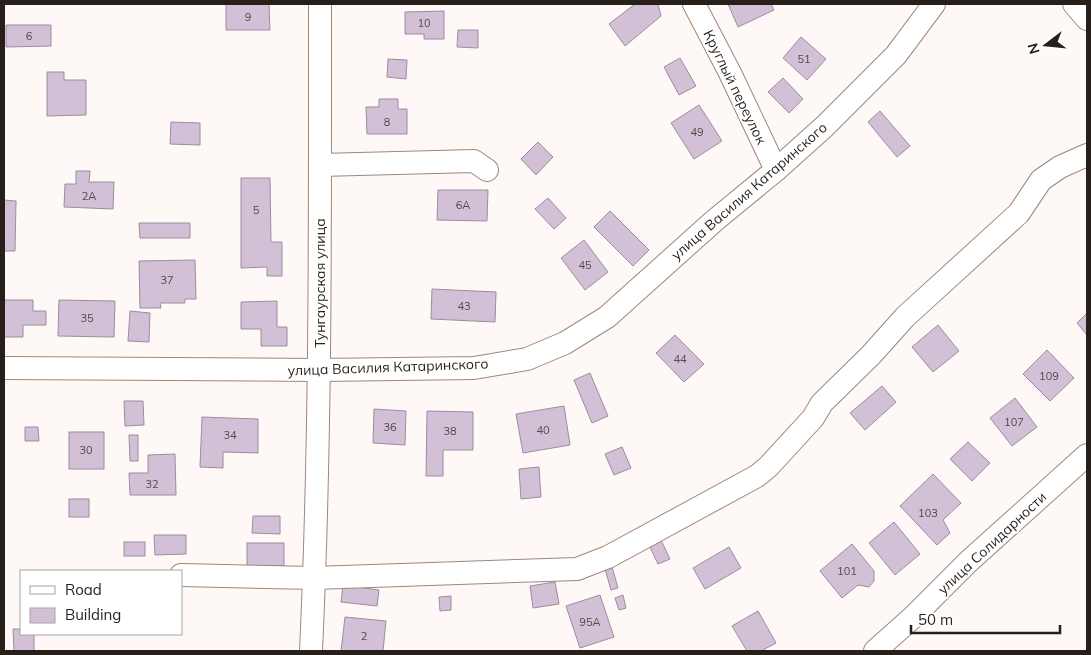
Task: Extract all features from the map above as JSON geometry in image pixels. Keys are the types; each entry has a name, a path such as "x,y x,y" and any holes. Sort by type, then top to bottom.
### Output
{"street":[{"name":"Тунгаурская улица","path":"311,651 320,370 320,4"},
{"name":"Круглый переулок","path":"694,4 730,72 776,170"},
{"name":"улица Василия Катаринского","path":"4,368 320,370 474,368 527,359 565,343 607,317 714,221 776,170 825,126 896,55 934,4"},
{"path":"1074,4 1087,19"},
{"path":"182,575 314,578 576,570 608,557 757,476 768,467 813,418 822,403 871,355 905,317 1019,212 1041,180 1060,167 1087,154"},
{"path":"320,165 474,161 487,170"},
{"name":"улица Солидарности","path":"875,651 912,618 968,562 1087,455"}],"building":[{"path":"226,4 269,4 270,30 226,30"},
{"path":"635,4 658,4 661,16 625,46 609,24"},
{"path":"728,4 771,4 774,10 738,27"},
{"path":"444,11 444,39 424,39 424,34 405,34 405,12"},
{"path":"6,25 51,25 51,46 6,47"},
{"path":"458,30 478,30 478,48 457,47"},
{"path":"801,37 826,59 807,80 783,58"},
{"path":"680,58 696,86 679,95 664,67"},
{"path":"388,59 407,60 406,79 387,77"},
{"path":"47,72 64,72 64,80 86,80 86,115 47,116"},
{"path":"783,78 803,99 789,113 768,92"},
{"path":"379,99 398,99 398,109 407,109 407,134 367,134 366,107 379,107"},
{"path":"699,105 722,141 694,159 671,123"},
{"path":"880,111 910,146 897,157 868,122"},
{"path":"171,122 200,123 200,145 170,144"},
{"path":"538,142 553,157 536,175 521,159"},
{"path":"76,171 90,171 89,182 114,182 113,209 64,207 65,184 76,184"},
{"path":"241,178 270,178 271,242 282,242 282,276 267,276 267,267 241,268"},
{"path":"438,190 488,190 487,221 437,220"},
{"path":"548,198 566,218 554,229 535,209"},
{"path":"4,200 16,201 15,251 4,251"},
{"path":"610,211 649,250 633,266 594,227"},
{"path":"139,223 190,223 190,238 140,238"},
{"path":"584,240 608,272 585,290 561,258"},
{"path":"195,260 196,299 185,299 185,303 160,303 161,308 140,308 139,261"},
{"path":"432,289 496,292 495,322 431,319"},
{"path":"4,300 33,300 33,311 46,311 46,325 23,325 23,337 4,337"},
{"path":"59,300 115,301 114,337 58,336"},
{"path":"277,301 277,327 287,327 287,346 261,346 261,329 241,329 241,302"},
{"path":"130,311 150,313 149,342 128,341"},
{"path":"1087,313 1087,335 1077,323"},
{"path":"938,325 959,351 933,372 912,347"},
{"path":"675,335 704,364 684,382 656,353"},
{"path":"1047,350 1074,378 1050,401 1023,374"},
{"path":"590,373 608,416 592,423 574,380"},
{"path":"882,386 896,402 865,430 850,413"},
{"path":"1015,398 1037,427 1012,446 990,418"},
{"path":"124,401 143,401 144,425 125,426"},
{"path":"564,406 570,445 523,453 516,414"},
{"path":"374,409 406,411 405,445 373,443"},
{"path":"427,411 473,412 473,450 443,450 443,476 426,476"},
{"path":"202,417 258,419 258,453 223,452 223,468 200,467"},
{"path":"25,427 38,427 39,441 25,441"},
{"path":"69,432 104,432 104,469 69,469"},
{"path":"129,435 138,435 138,461 130,461"},
{"path":"968,442 990,463 972,481 950,459"},
{"path":"622,447 631,468 614,475 605,454"},
{"path":"175,454 176,495 130,495 129,473 148,473 148,455"},
{"path":"539,467 541,497 521,499 519,469"},
{"path":"933,474 961,503 943,520 950,533 937,545 900,506"},
{"path":"69,499 89,499 89,517 69,517"},
{"path":"253,516 280,516 280,534 252,533"},
{"path":"894,522 920,554 895,575 869,543"},
{"path":"154,535 186,535 186,554 155,555"},
{"path":"660,538 670,559 658,564 648,543"},
{"path":"124,542 145,542 145,556 124,556"},
{"path":"247,543 284,543 284,566 247,566"},
{"path":"852,544 874,571 874,581 869,587 858,585 842,598 820,571"},
{"path":"729,547 741,568 705,589 693,568"},
{"path":"612,567 618,588 611,590 605,569"},
{"path":"555,582 559,604 533,608 530,586"},
{"path":"343,585 379,590 377,606 341,602"},
{"path":"600,595 614,637 580,648 566,606"},
{"path":"623,595 626,608 619,610 615,598"},
{"path":"451,596 451,610 440,611 439,597"},
{"path":"758,611 776,643 761,651 747,651 732,626"},
{"path":"345,617 386,621 383,651 341,651"},
{"path":"13,629 20,629 20,635 34,635 34,651 14,651"}]}
